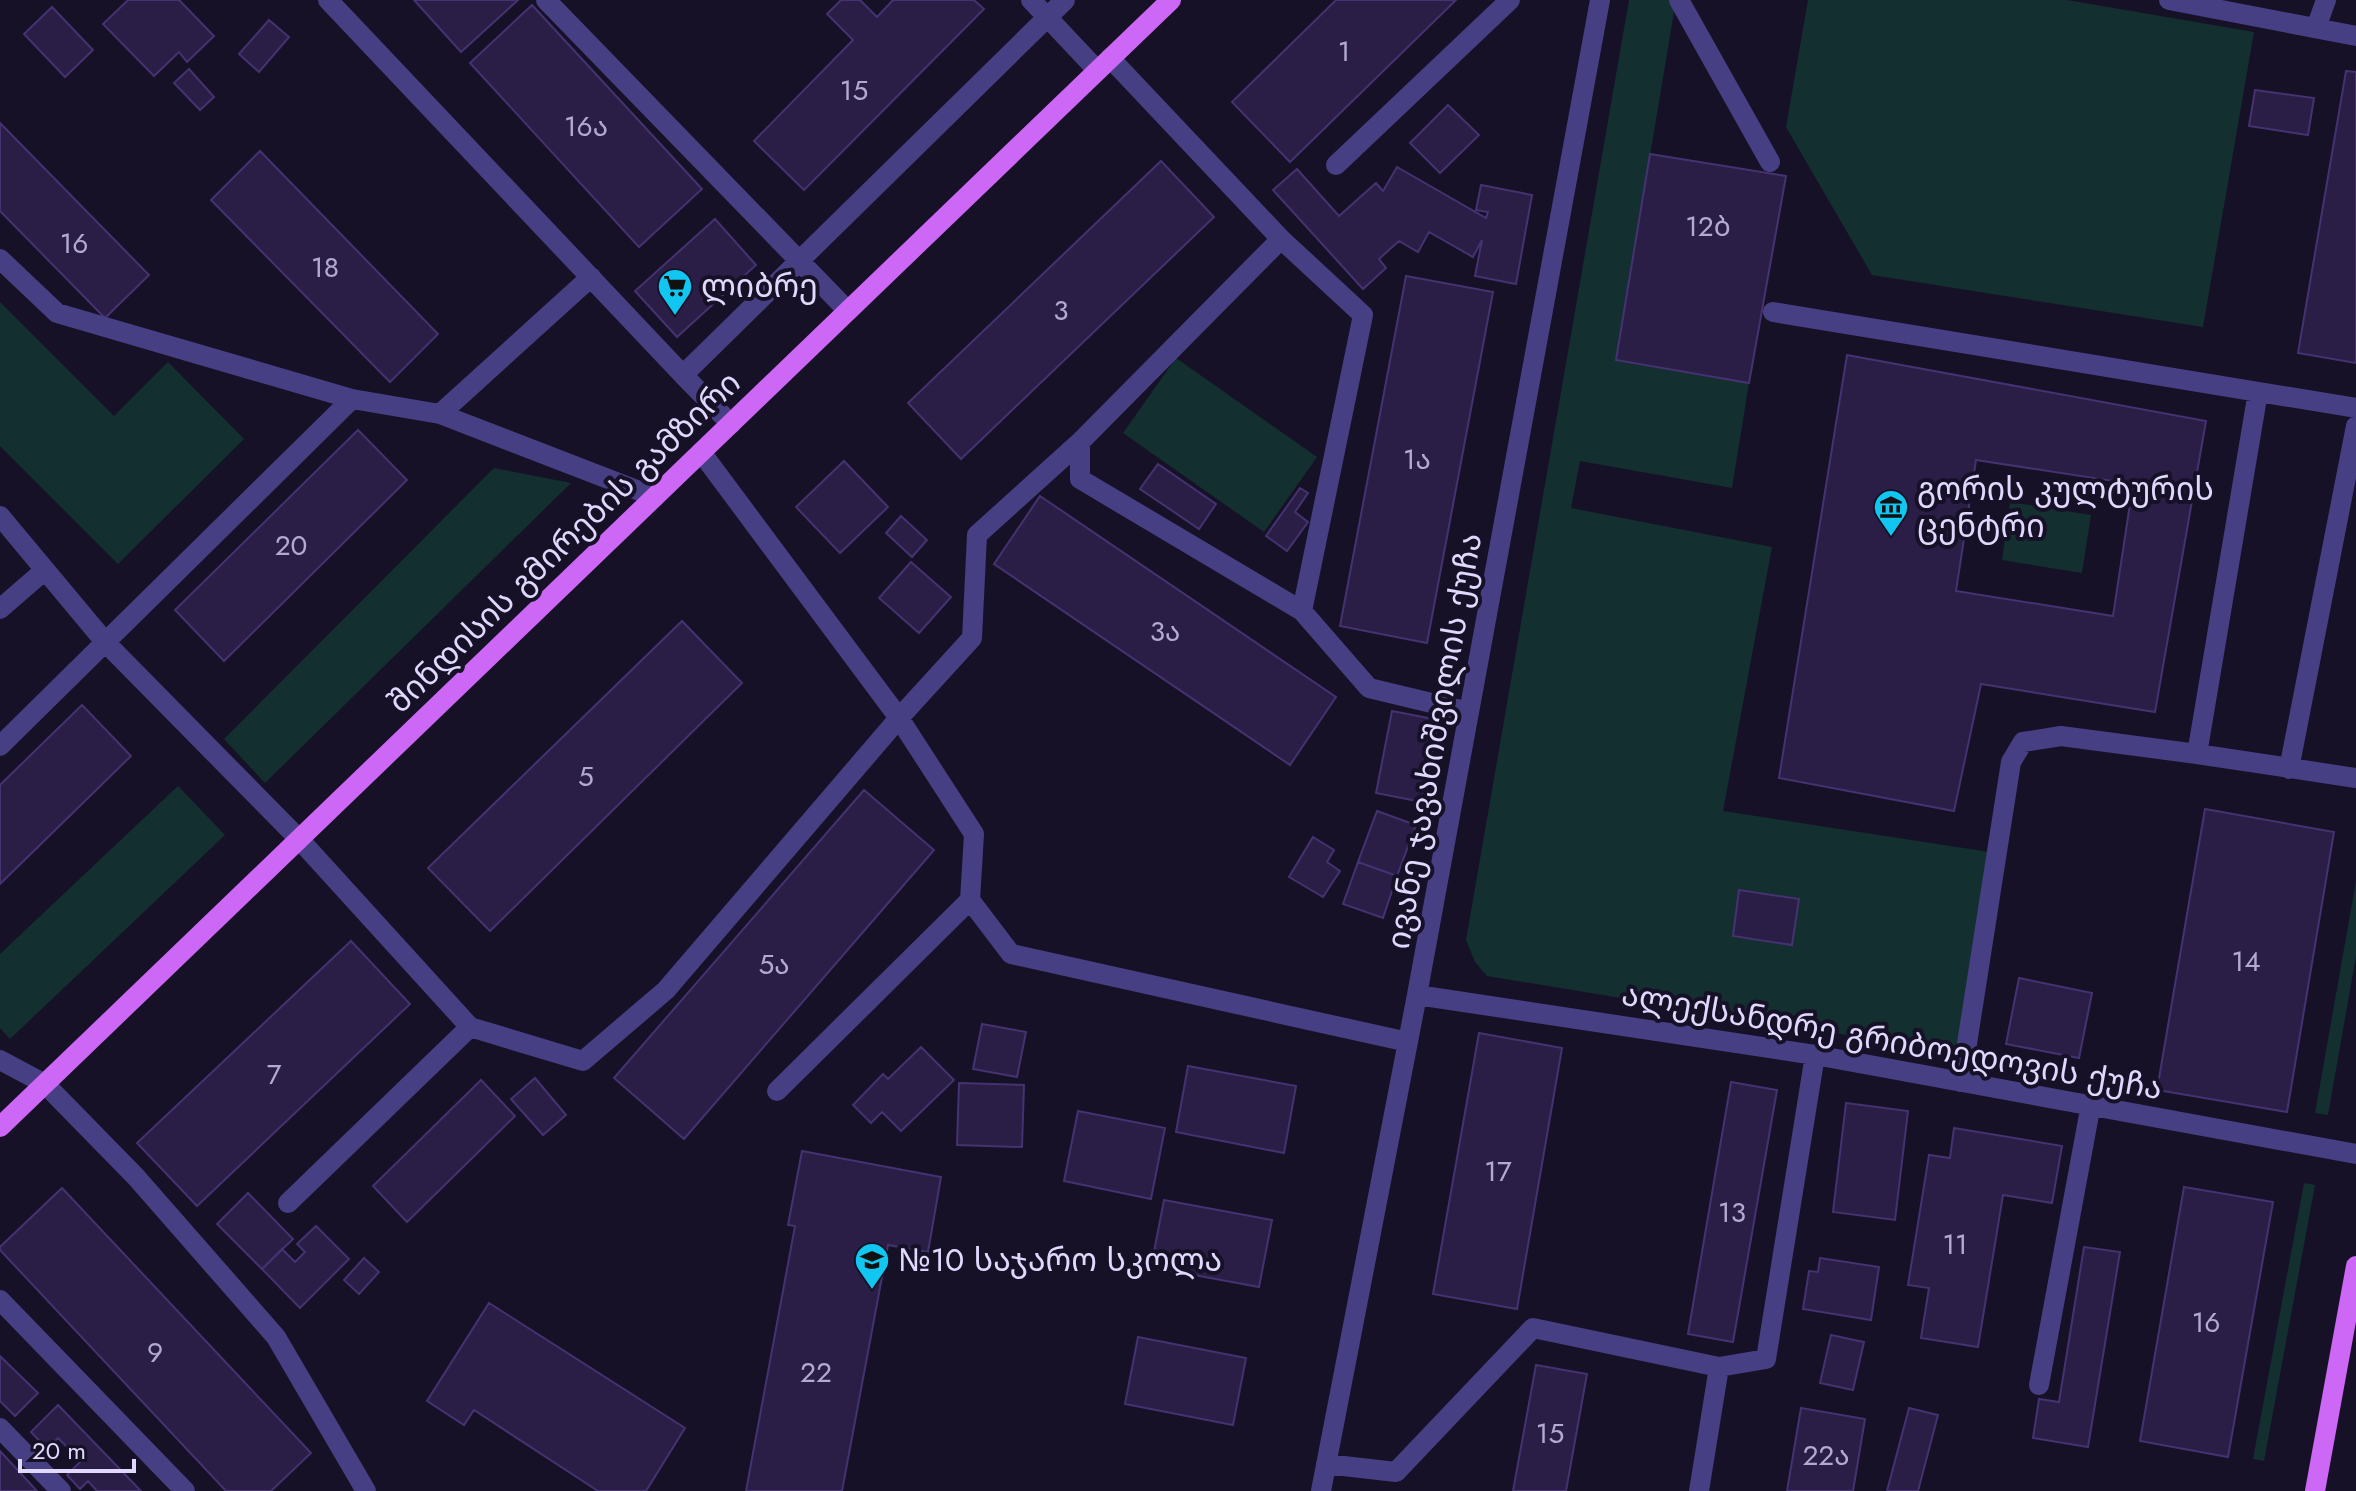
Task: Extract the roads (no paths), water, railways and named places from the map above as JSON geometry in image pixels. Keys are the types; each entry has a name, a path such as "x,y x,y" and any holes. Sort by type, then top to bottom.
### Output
{"main road":[{"name":"შინდისის გმირების გამზირი","path":"0,1127 1171,0"},
{"path":"2315,1491 2356,1266"}],"street":[{"path":"328,0 731,424"},
{"path":"546,0 848,311"},
{"path":"1031,0 1104,64 1281,239 1363,315 1302,611"},
{"path":"683,375 1065,0"},
{"path":"1336,165 1510,0"},
{"name":"ივანე ჯავახიშვილის ქუჩა","path":"1321,1491 1417,995 1600,0"},
{"path":"1679,0 1770,162"},
{"path":"2169,0 2356,36"},
{"path":"2316,28 2326,0"},
{"path":"0,516 106,643 299,839 470,1027 583,1061 666,990 899,718 972,638 977,535 1080,442 1281,239"},
{"path":"0,259 57,313 352,399 440,414 655,497"},
{"path":"440,414 591,277"},
{"path":"1773,312 2356,408"},
{"path":"2197,754 2258,392"},
{"path":"0,746 352,399"},
{"path":"2289,769 2356,426"},
{"path":"1080,442 1080,479 1302,611 1369,688 1469,712"},
{"path":"701,452 899,718 974,834 970,900 1011,954 1408,1042"},
{"path":"0,609 45,570"},
{"path":"1961,1082 2008,777 2011,762 2023,742 2061,736 2356,778"},
{"path":"777,1091 970,900"},
{"name":"ალექსანდრე გრიბოედოვის ქუჩა","path":"1417,995 1815,1055 2356,1154"},
{"path":"288,1203 470,1027"},
{"path":"1326,1464 1396,1472 1533,1328 1719,1367 1766,1359 1815,1055"},
{"path":"0,1060 45,1084 136,1177 276,1337 366,1491"},
{"path":"2039,1385 2091,1104"},
{"path":"0,1300 185,1491"},
{"path":"1699,1491 1719,1367"},
{"path":"0,1428 61,1491"}],"place":[{"name":"ლიბრე","path":"675,317"},
{"name":"გორის კულტურის ცენტრი","path":"1891,538"},
{"name":"№10 საჯარო სკოლა","path":"872,1291"}]}
